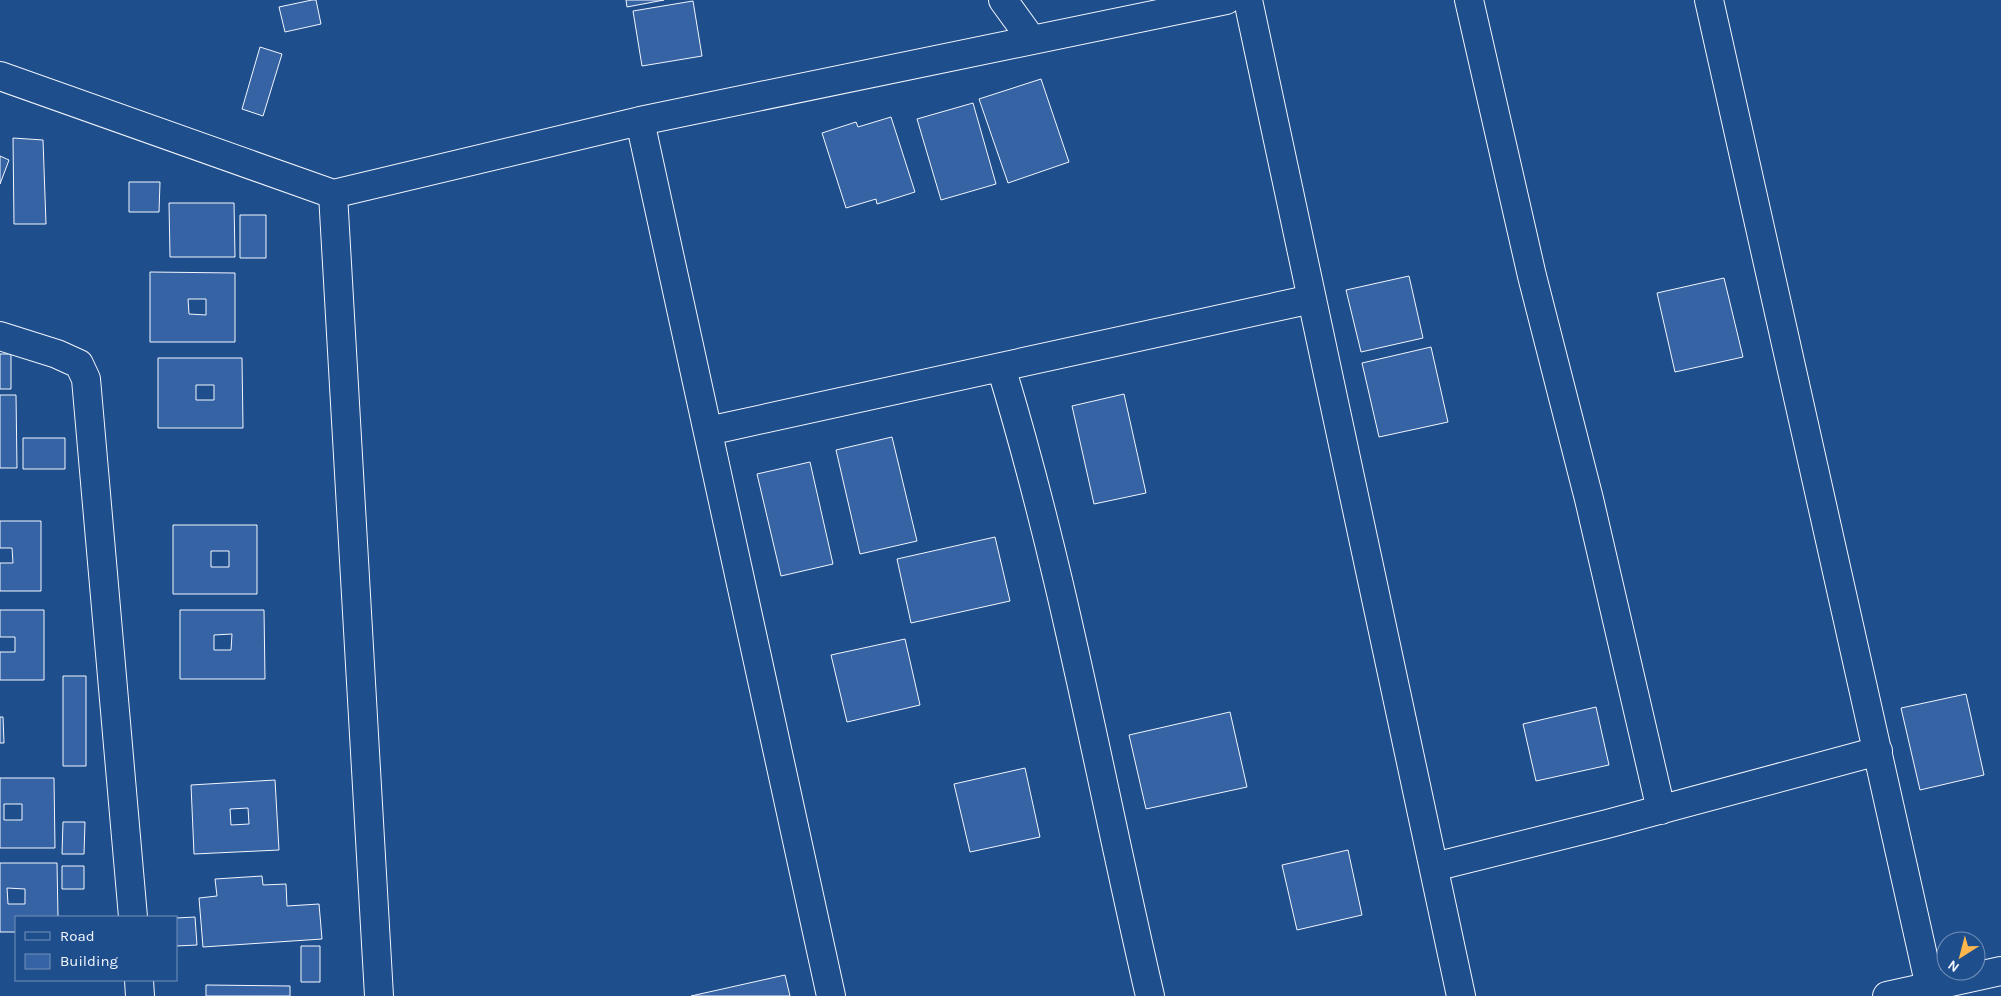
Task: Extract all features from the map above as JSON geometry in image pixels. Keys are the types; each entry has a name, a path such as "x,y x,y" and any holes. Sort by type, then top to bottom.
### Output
{"street":[{"path":"1003,0 1032,40"},
{"path":"0,76 333,194 640,121 1226,0"},
{"path":"1248,0 1461,996"},
{"path":"1469,0 1532,276 1588,499 1661,810"},
{"path":"1709,0 1931,991"},
{"path":"640,121 831,996"},
{"path":"333,194 380,996"},
{"path":"708,431 1312,299"},
{"path":"0,336 57,354 78,364 86,379 133,916"},
{"path":"1001,367 1019,424 1053,555 1150,996"},
{"path":"1434,867 1661,810 1878,751"},
{"path":"1887,996 1931,991 2001,971"},
{"path":"139,981 140,996"}],"building":[{"path":"316,0 321,24 285,32 279,7"},
{"path":"626,0 664,0 627,7"},
{"path":"693,1 702,56 642,66 633,11"},
{"path":"260,47 282,54 263,116 242,109"},
{"path":"1041,79 1069,162 1008,183 979,99"},
{"path":"973,103 996,184 941,200 917,119"},
{"path":"891,117 915,192 877,204 876,199 846,208 822,133 856,122 858,127"},
{"path":"13,138 43,140 46,224 14,224"},
{"path":"0,156 9,160 0,184"},
{"path":"129,182 160,182 159,212 129,212"},
{"path":"169,203 234,203 235,257 170,257"},
{"path":"240,215 266,215 266,258 240,258"},
{"path":"150,272 235,273 235,342 150,342","holes":["188,299 206,299 206,315 189,314"]},
{"path":"1409,276 1423,338 1361,352 1346,290"},
{"path":"1724,278 1743,357 1675,372 1657,293"},
{"path":"1431,347 1448,422 1379,437 1362,363"},
{"path":"0,354 11,354 11,389 0,389"},
{"path":"158,358 242,358 243,428 158,428","holes":["196,385 214,385 214,400 196,400"]},
{"path":"1124,394 1146,493 1094,504 1072,406"},
{"path":"0,395 16,395 17,468 0,468"},
{"path":"892,437 917,541 860,554 836,450"},
{"path":"23,438 65,438 65,469 23,469"},
{"path":"810,462 833,564 781,576 757,474"},
{"path":"0,521 41,521 41,591 0,591 0,563 13,563 12,548 0,548"},
{"path":"173,525 257,525 257,594 173,594","holes":["211,551 229,551 229,567 211,567"]},
{"path":"995,537 1010,601 911,623 897,559"},
{"path":"0,610 44,610 44,680 0,680 0,652 15,652 15,637 0,637"},
{"path":"180,610 264,610 265,679 180,679","holes":["232,634 231,650 214,650 214,635"]},
{"path":"905,639 920,705 847,722 831,655"},
{"path":"63,676 86,676 86,766 63,766"},
{"path":"1966,694 1984,775 1920,790 1901,708"},
{"path":"1596,707 1609,765 1536,781 1523,724"},
{"path":"1230,712 1247,787 1146,809 1129,735"},
{"path":"0,717 3,717 4,743 0,743"},
{"path":"1025,768 1040,837 970,852 954,784"},
{"path":"0,778 54,778 55,848 0,848","holes":["4,804 22,804 22,820 4,820"]},
{"path":"275,780 279,850 194,854 191,785","holes":["248,808 249,824 231,825 230,809"]},
{"path":"63,822 85,822 84,854 62,854"},
{"path":"1348,850 1362,915 1297,930 1282,865"},
{"path":"0,863 57,863 58,916 15,916 15,932 0,932","holes":["7,888 25,889 25,904 8,904"]},
{"path":"62,866 84,866 84,889 62,889"},
{"path":"262,876 263,885 286,884 287,906 319,904 322,939 203,947 199,898 217,896 215,879"},
{"path":"195,917 197,945 178,946 178,918"},
{"path":"301,946 320,946 320,982 301,982"},
{"path":"785,975 790,996 691,996"},
{"path":"206,985 290,986 290,996 206,996"}]}
